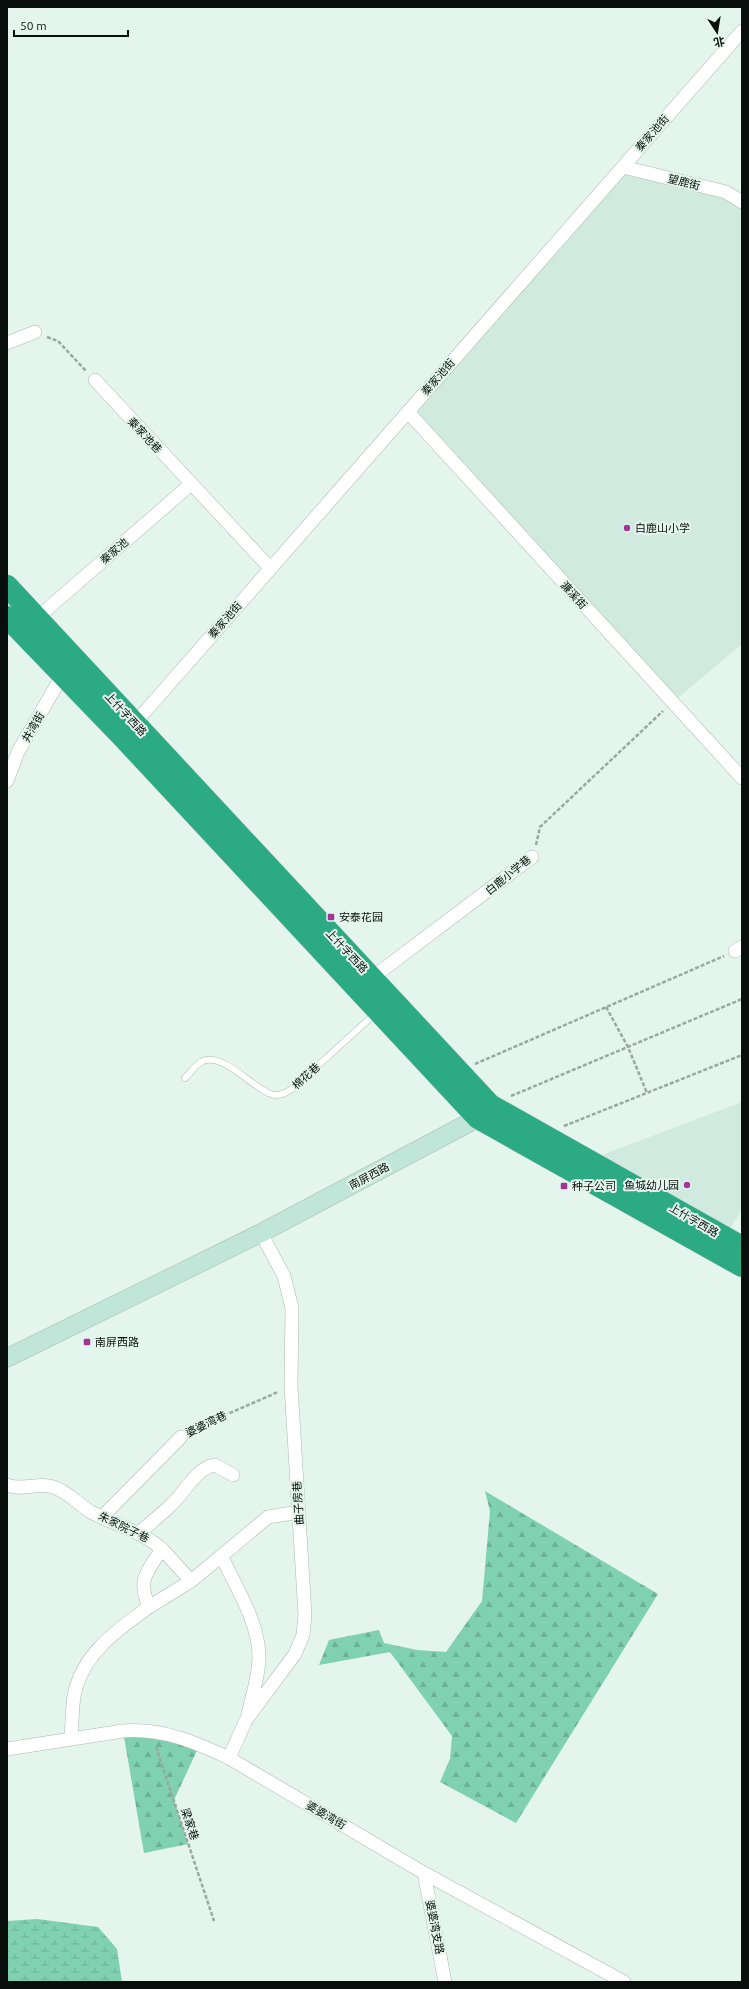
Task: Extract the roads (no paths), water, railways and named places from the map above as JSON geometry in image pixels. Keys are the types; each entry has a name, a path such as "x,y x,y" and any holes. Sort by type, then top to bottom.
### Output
{"highway":[{"name":"上什字西路","path":"7,586 459,1071 484,1112 542,1134 742,1247"},
{"name":"上什字西路","path":"7,617 63,674 378,1011 484,1112 742,1266"}],"street":[{"name":"秦家池街","path":"134,723 742,31"},
{"name":"望鹿街","path":"623,166 726,192 742,202"},
{"path":"7,343 35,332"},
{"name":"秦家池巷","path":"95,380 270,568"},
{"name":"濂溪街","path":"408,412 742,778"},
{"name":"秦家池","path":"37,618 191,484"},
{"name":"井湾街","path":"7,781 18,752 63,674"},
{"name":"白鹿小学巷","path":"372,978 532,857"},
{"name":"南屏西路","path":"7,1358 261,1233 484,1112"},
{"name":"曲子房巷","path":"229,1758 246,1720 295,1654 303,1635 306,1615 291,1386 292,1308 284,1276 261,1233"},
{"name":"婆婆湾巷","path":"102,1517 181,1437"},
{"path":"139,1533 173,1503 190,1483 205,1469 215,1465 233,1475"},
{"name":"朱家院子巷","path":"7,1485 19,1488 51,1486 102,1517 139,1533 162,1549 143,1580 142,1586 149,1607"},
{"path":"71,1739 75,1695 79,1679 91,1657 103,1642 149,1607 191,1581 222,1557 268,1517 299,1512"},
{"path":"162,1549 191,1581"},
{"path":"222,1557 253,1625 258,1642 258,1664 246,1720"},
{"name":"婆婆湾街","path":"7,1749 123,1731 161,1732 200,1744 229,1758 424,1873 624,1982"},
{"name":"婆婆湾支路","path":"424,1873 445,1982"}],"lane":[{"name":"棉花巷","path":"185,1078 201,1061 209,1059 236,1070 271,1094 283,1094 292,1089 378,1011"}],"place":[{"name":"白鹿山小学","path":"627,528"},
{"name":"安泰花园","path":"331,917"},
{"name":"鱼城幼儿园","path":"687,1185"},
{"name":"种子公司","path":"564,1186"},
{"name":"南屏西路","path":"87,1342"}]}
